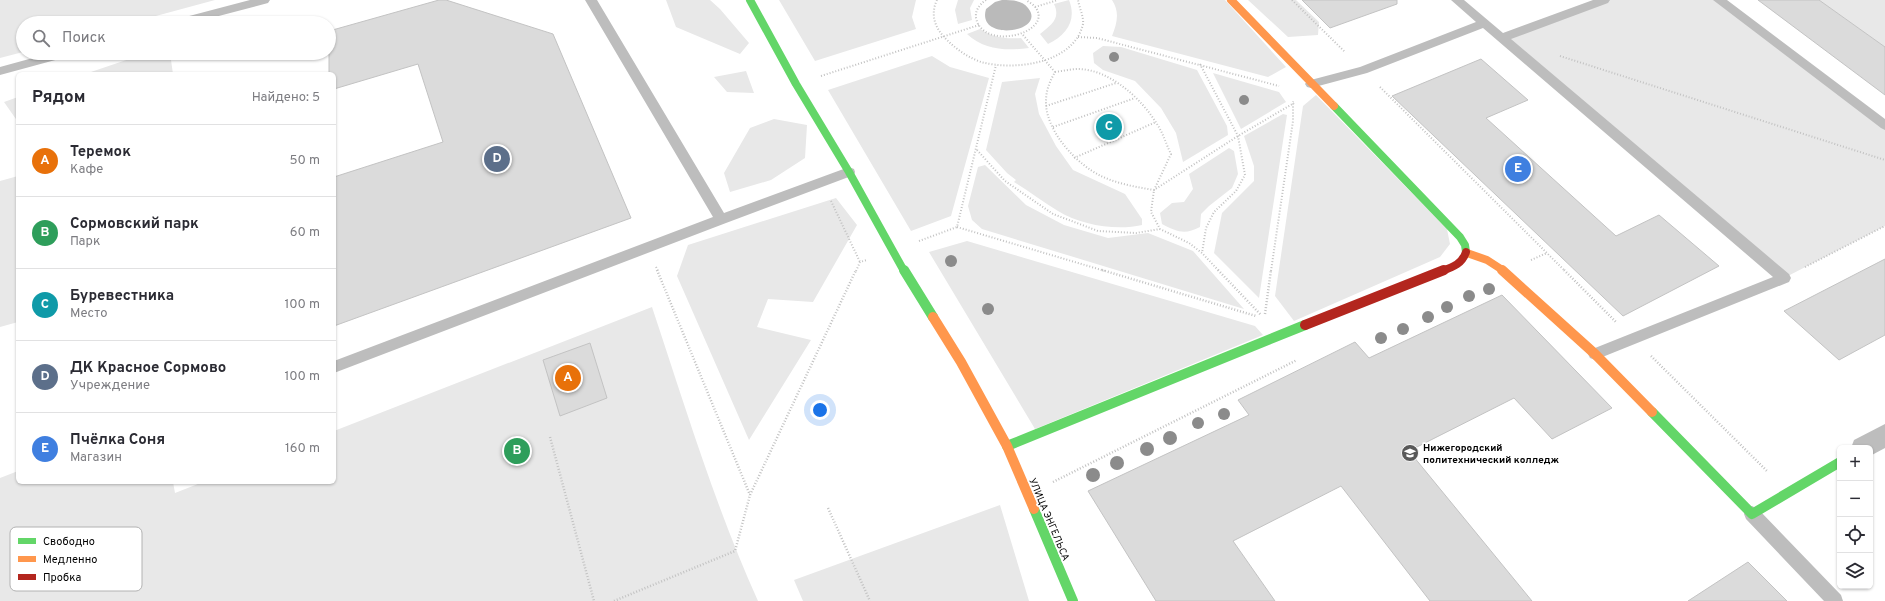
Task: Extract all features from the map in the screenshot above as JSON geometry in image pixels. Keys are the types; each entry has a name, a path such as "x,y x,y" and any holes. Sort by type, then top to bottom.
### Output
{"street":[{"name":"УЛИЦА ЭНГЕЛЬСА","path":"750,0 796,84 849,172 892,251 961,362 1007,446 1073,601"},
{"path":"1007,446 1277,336 1457,265 1464,260 1466,253 1465,245 1460,237 1231,0"},
{"path":"1466,253 1487,260 1505,272 1595,354 1752,514 1837,464"},
{"path":"1868,445 1885,435"}],"lane":[{"path":"204,16 264,0"},
{"path":"591,0 722,219"},
{"path":"1457,0 1485,22 1784,278 1595,354"},
{"path":"1502,38 1604,0"},
{"path":"1719,0 1885,125"},
{"path":"1311,84 1363,70 1485,22"},
{"path":"0,71 40,60"},
{"path":"336,366 849,172"},
{"path":"1752,514 1835,601"}],"path":[{"path":"937,0 934,17 937,29 954,50 966,57 996,65 1017,66 1044,61 1057,56 1069,47 1078,37 1083,23 1082,8 1078,0"},
{"path":"986,0 978,7 976,14 979,25 987,32 996,36 1010,37 1023,35 1035,26 1038,19 1038,13 1035,7 1026,0"},
{"path":"1035,7 1058,0"},
{"path":"1292,0 1788,493"},
{"path":"796,84 979,25"},
{"path":"1023,35 1055,72"},
{"path":"1078,37 1097,38 1199,64 1291,90 1311,84"},
{"path":"1555,54 1885,160"},
{"path":"1199,64 1238,136 1245,175 1236,191 1214,212 1206,228 1202,253"},
{"path":"957,227 977,150 996,65"},
{"path":"1055,72 1081,69 1098,73 1116,83 1135,98 1156,122 1171,154 1154,190 1150,212 1160,229 1189,243 1202,253 1264,318"},
{"path":"1055,72 1048,84 1046,106 1053,127 1074,158 1093,172 1124,185 1154,190 1238,136 1294,103"},
{"path":"1046,106 1116,83"},
{"path":"1264,318 1293,121 1294,103 1291,90"},
{"path":"1053,127 1135,98"},
{"path":"1074,158 1156,122"},
{"path":"977,150 1005,181 1052,214 1098,231 1136,233 1160,229"},
{"path":"1784,278 1885,226"},
{"path":"614,601 735,551 750,495 860,262 957,227 1264,318"},
{"path":"648,248 750,495"},
{"path":"1505,272 1547,253"},
{"path":"1277,336 1297,360"},
{"path":"1048,484 1304,357"},
{"path":"550,437 594,601"},
{"path":"828,508 870,601"}],"shaded area":[{"path":"0,0 215,0 156,16 16,16 16,54 0,58"},
{"path":"666,0 710,0 720,9 749,43 740,54 676,27"},
{"path":"779,0 916,0 912,17 916,29 815,61"},
{"path":"958,0 974,0 970,8 972,20 958,24 955,10"},
{"path":"1002,0 1016,1 1026,5 1032,16 1028,23 1021,28 1011,30 1000,30 991,27 986,20 986,9 995,2"},
{"path":"1069,0 1072,14 1069,26 1060,36 1048,44 1040,34 1051,25 1056,18 1056,9 1054,4"},
{"path":"1112,0 1225,0 1286,67 1268,77 1112,36 1117,13 1115,4"},
{"path":"1248,0 1296,0 1319,22 1318,35 1288,37"},
{"path":"1604,0 1719,0 1885,125 1885,226 1784,278 1502,38"},
{"path":"1819,0 1885,0 1885,47"},
{"path":"980,29 1000,37 1021,38 1029,48 996,48 981,43 967,34"},
{"path":"1103,46 1121,47 1197,70 1227,126 1228,135 1183,162 1176,133 1161,108 1135,81 1103,70 1094,63 1093,53"},
{"path":"932,56 950,67 989,78 951,216 911,231 828,90"},
{"path":"126,60 171,60 173,72 91,72"},
{"path":"746,71 754,93 727,92 714,77"},
{"path":"1213,73 1279,92 1286,102 1241,129"},
{"path":"1040,78 1035,94 1039,114 1056,146 1073,170 1125,194 1142,219 1142,225 1132,227 1099,226 1067,216 1052,208 1014,182 1016,180 1007,173 986,150 1002,82"},
{"path":"1316,95 1447,229 1450,244 1440,257 1294,321 1275,296 1303,106"},
{"path":"16,98 16,119 4,102"},
{"path":"1283,114 1287,115 1259,298 1214,253 1222,213 1254,181 1254,166 1244,136"},
{"path":"774,119 807,125 805,158 771,180 730,192 724,173 750,128"},
{"path":"1229,148 1234,151 1238,174 1232,188 1201,214 1200,227 1190,231 1181,232 1162,224 1160,213 1172,203 1184,202 1193,189 1189,174"},
{"path":"985,165 1026,205 1064,225 1108,238 1148,233 1193,251 1244,309 982,229 972,220 968,206 978,167"},
{"path":"16,177 16,323 0,327 0,181"},
{"path":"836,198 857,225 813,302 768,299 757,327 811,340 749,440 677,276 688,245"},
{"path":"967,241 1255,326 1263,335 1035,429 929,252"},
{"path":"652,307 714,492 742,565 758,601 0,601 0,478 16,472 16,484 173,484 175,493 198,484 336,484 336,430"},
{"path":"1000,505 1029,601 803,601 794,580"}],"building":[{"path":"439,0 446,0 553,34 631,218 336,325 336,176 443,142 418,64 336,88 336,72 329,72 329,60 336,60 336,29"},
{"path":"1302,0 1397,0 1397,4 1330,28"},
{"path":"1758,0 1819,0 1885,47 1885,95"},
{"path":"1481,59 1528,100 1486,118 1616,236 1659,215 1719,266 1623,316 1392,96"},
{"path":"1885,259 1885,335 1839,360 1784,311"},
{"path":"1502,295 1612,408 1552,439 1514,398 1409,451 1532,601 1430,601 1341,486 1233,541 1275,601 1156,601 1088,491 1249,415 1238,400 1355,342 1369,358"},
{"path":"590,343 607,398 560,416 543,360"},
{"path":"1748,562 1787,601 1688,601"}],"traffic: fast":[{"path":"750,0 796,84 849,172 892,251 933,317"},
{"path":"1334,106 1460,237 1465,245 1466,252"},
{"path":"1007,446 1305,325"},
{"path":"1652,412 1752,514 1837,464"},
{"path":"1034,509 1073,601"}],"traffic: slow":[{"path":"1231,0 1334,106"},
{"path":"1467,253 1487,260 1505,272 1595,354 1652,412"},
{"path":"933,317 961,362 1007,446 1034,509"}],"traffic: jam":[{"path":"1305,325 1457,265 1464,259 1466,252"}],"place":[{"name":"Буревестника","path":"1109,127"},
{"name":"ДК Красное Сормово","path":"497,159"},
{"name":"Пчёлка Соня","path":"1518,169"},
{"name":"Теремок","path":"568,378"},
{"name":"Сормовский парк","path":"517,451"},
{"name":"Нижегородский политехнический колледж","path":"1410,453"}]}
